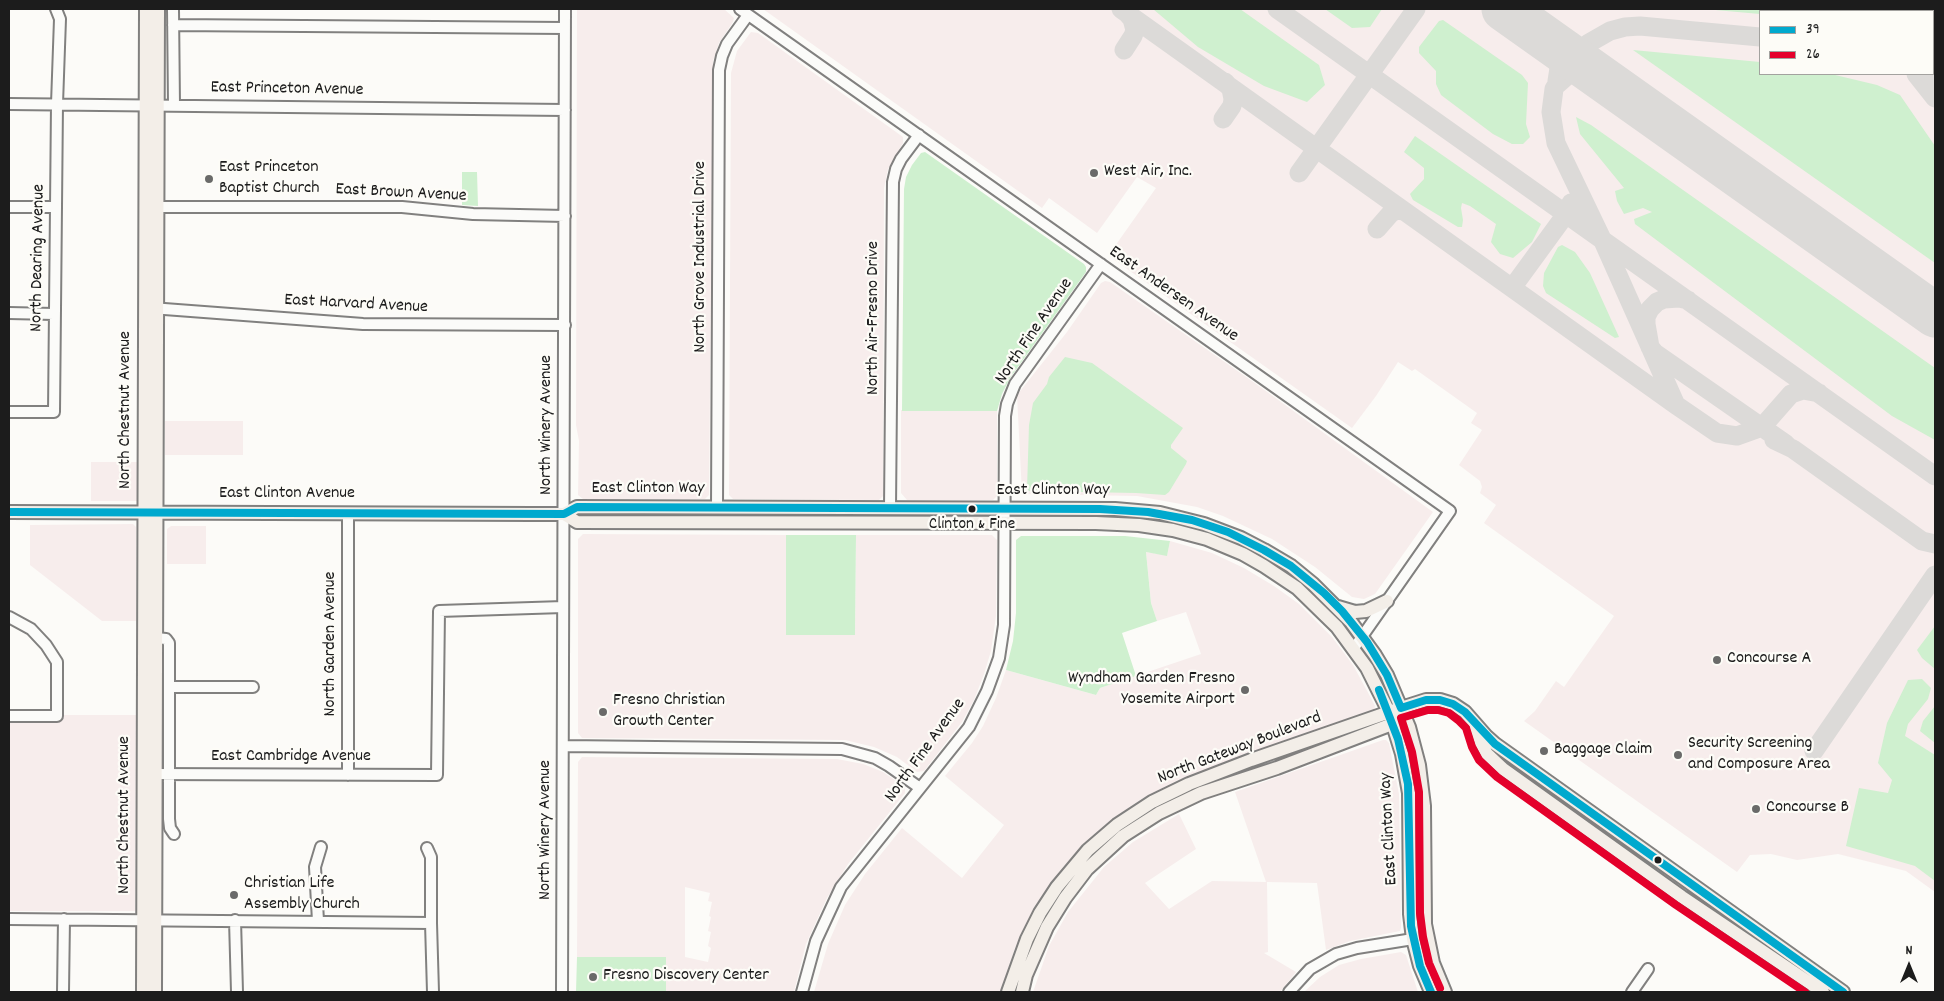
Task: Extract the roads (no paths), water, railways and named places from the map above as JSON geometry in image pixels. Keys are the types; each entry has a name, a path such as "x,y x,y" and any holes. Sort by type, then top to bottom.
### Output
{"main road":[{"name":"North Chestnut Avenue","path":"146,9 152,105"},
{"name":"North Chestnut Avenue","path":"156,774 150,512 152,105 158,9"},
{"name":"East Clinton Way","path":"1431,992 1420,966 1413,939 1410,914 1409,793 1402,754 1391,718 1375,683 1354,648 1320,608 1273,571 1207,539 1152,526 1005,523 576,522 564,514 577,507 1116,509 1160,513 1204,524 1252,543 1302,575 1338,607 1362,636 1387,675 1404,713 1416,754 1423,795 1424,914 1426,935 1433,963 1445,992"},
{"name":"East Clinton Avenue","path":"9,512 564,514"},
{"name":"North Chestnut Avenue","path":"143,992 149,920 156,774 156,638 150,512"},
{"path":"1178,531 1190,526 1197,527 1252,543"},
{"path":"1338,607 1355,612 1366,611 1387,601"},
{"name":"North Gateway Boulevard","path":"1022,992 1026,975 1046,927 1087,869 1123,836 1202,786 1251,760 1391,718 1426,700 1440,700 1453,704 1465,712 1495,744 1843,992"},
{"path":"1475,723 1484,748 1503,769 1823,992"},
{"name":"North Gateway Boulevard","path":"1008,992 1027,940 1040,913 1057,887 1088,850 1117,825 1152,802 1202,786"},
{"path":"1712,916 1720,905"},
{"name":"North Chestnut Avenue","path":"149,920 156,992"},
{"path":"1413,939 1420,943 1423,949 1438,992"}],"street":[{"name":"North Dearing Avenue","path":"9,412 54,412 57,104 60,19 56,9"},
{"path":"173,9 174,105"},
{"name":"North Winery Avenue","path":"562,992 565,9"},
{"name":"East Andersen Avenue","path":"744,12 1450,511 1354,648"},
{"name":"North Grove Industrial Drive","path":"717,508 719,70 727,44 744,12"},
{"path":"173,25 565,28"},
{"name":"East Princeton Avenue","path":"9,104 565,110"},
{"name":"North Air-Fresno Drive","path":"890,508 893,182 896,169 901,160 919,136"},
{"path":"9,207 56,207"},
{"name":"East Brown Avenue","path":"151,207 402,207 473,214 565,216"},
{"name":"North Fine Avenue","path":"802,992 816,941 842,887 970,724 987,691 999,658 1006,606 1005,416 1010,393 1101,264"},
{"name":"East Harvard Avenue","path":"151,308 363,324 565,325"},
{"path":"9,314 54,314"},
{"name":"North Garden Avenue","path":"348,513 348,775"},
{"name":"East Cambridge Avenue","path":"156,774 437,775 439,611 563,607"},
{"path":"9,617 31,629 46,644 57,662 57,716 9,716"},
{"name":"North Chestnut Avenue","path":"156,638 164,638 168,641 169,687 156,774 169,824 174,834"},
{"path":"169,687 253,687"},
{"path":"563,746 842,749 875,758 920,788"},
{"path":"318,921 315,867 321,847"},
{"path":"427,848 431,857 433,992"},
{"path":"9,919 431,923"},
{"path":"63,992 64,919"},
{"path":"236,920 238,992"},
{"path":"1289,992 1310,969 1336,954 1357,948 1413,939"},
{"path":"1632,992 1648,969"}],"place":[{"name":"West Air, Inc.","path":"1094,173"},
{"name":"East Princeton Baptist Church","path":"209,179"},
{"name":"Clinton & Fine","path":"972,509"},
{"name":"Concourse A","path":"1717,660"},
{"name":"Wyndham Garden Fresno Yosemite Airport","path":"1245,690"},
{"name":"Fresno Christian Growth Center","path":"603,712"},
{"name":"Baggage Claim","path":"1544,751"},
{"name":"Security Screening and Composure Area","path":"1678,755"},
{"name":"Concourse B","path":"1756,809"},
{"name":"Christian Life Assembly Church","path":"234,895"},
{"name":"Fresno Discovery Center","path":"593,977"}]}
